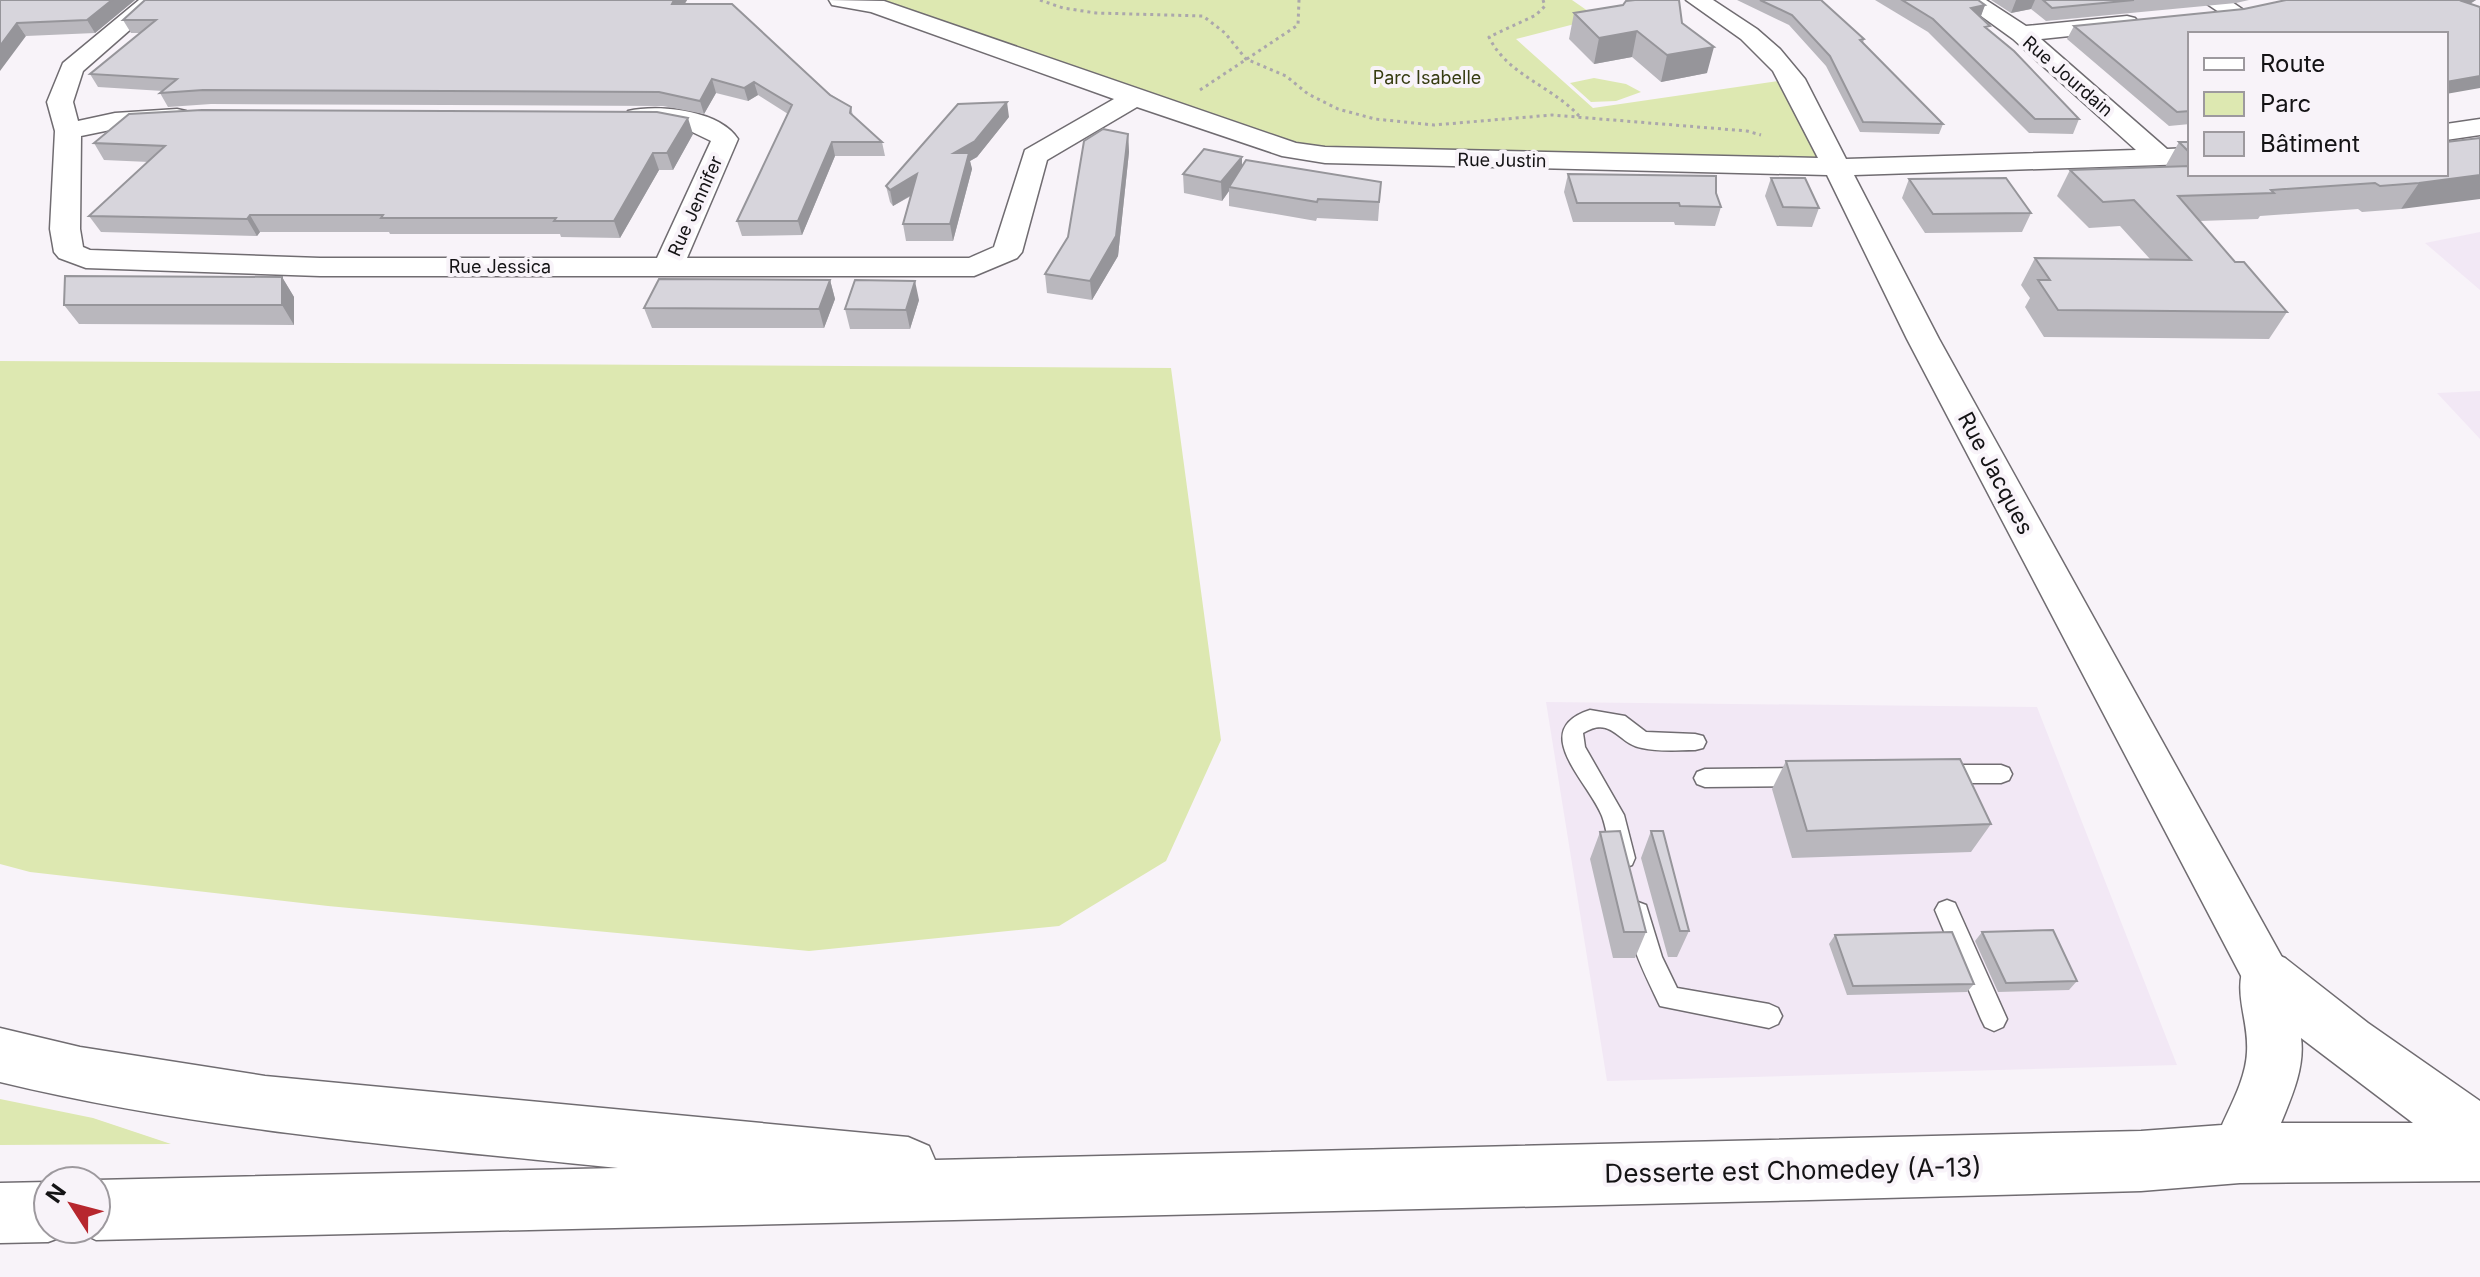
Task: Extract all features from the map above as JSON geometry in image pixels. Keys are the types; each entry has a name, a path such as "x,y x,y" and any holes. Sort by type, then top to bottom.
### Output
{"main road":[{"path":"2266,975 2348,1042 2480,1136"},
{"path":"2240,1153 2265,1093 2275,1053 2266,975"},
{"path":"0,1055 80,1074 265,1104 1106,1186"},
{"name":"Desserte est Chomedey (A-13)","path":"1106,1186 2125,1162 2240,1153 2480,1152"},
{"path":"112,1210 1106,1186"},
{"path":"0,1213 32,1212"}],"street":[{"name":"Rue Jessica","path":"153,0 72,68 60,102 68,131 65,229 69,252 86,259 320,267 974,267 1007,252 1035,156 1135,97"},
{"name":"Rue Justin","path":"840,0 876,6 1292,150 1325,155 1837,167 2188,156"},
{"name":"Rue Jacques","path":"1697,0 1739,26 1771,51 1792,79 1923,339 2266,975"},
{"name":"Rue Jourdain","path":"1970,0 2021,34 2162,158"},
{"path":"2212,0 2236,13"},
{"path":"2190,17 2236,13 2265,6"},
{"path":"2021,34 2144,22"},
{"path":"68,131 115,121 197,115"},
{"name":"Rue Jennifer","path":"617,116 663,117 712,127 725,139 669,265"},
{"path":"2448,132 2480,127"}],"lane":[{"path":"1695,742 1642,740 1618,722 1590,718 1572,729 1574,748 1613,815 1650,957 1669,998 1769,1016"},
{"path":"1923,775 2001,774"},
{"path":"1705,778 1830,776"},
{"path":"1947,910 1994,1019"}],"path":[{"path":"1040,0 1096,13 1203,16 1225,33 1246,59 1286,76 1308,94 1338,109 1375,119 1434,125 1552,115 1747,131 1762,136"},
{"path":"1171,110 1298,25 1299,0"},
{"path":"1543,0 1545,6 1536,15 1489,37 1493,49 1544,89 1571,105 1580,117"}],"shaded area":[{"path":"2480,232 2480,290 2425,243"},
{"path":"2480,391 2480,439 2437,393"},
{"path":"1546,702 2037,707 2177,1065 1607,1081"}],"green space":[{"name":"Parc Isabelle","path":"840,0 1572,0 1598,18 1516,39 1593,108 1792,79 1844,167 1312,148 1171,110 876,6"},
{"path":"1594,78 1626,84 1641,92 1616,101 1591,102 1570,83"},
{"path":"0,361 1171,368 1221,740 1166,861 1059,926 809,951 328,906 30,872 0,864"},
{"path":"0,1099 93,1118 171,1144 0,1145"}],"building":[{"path":"0,0 112,0 87,20 17,23 0,46"},
{"path":"145,0 674,0 672,4 732,4 830,95 851,107 850,113 882,142 832,142 798,221 737,221 792,105 754,82 744,88 712,79 700,101 659,92 203,90 160,93 177,79 90,74 156,20 123,20"},
{"path":"1635,0 1679,0 1682,23 1714,47 1667,55 1637,31 1599,38 1574,13"},
{"path":"1760,0 1821,0 1864,39 1860,40 1943,124 1863,122 1830,56 1792,15"},
{"path":"1902,0 1978,0 1985,5 1971,8 1990,26 1985,27 2014,51 2079,119 2035,119 1933,19"},
{"path":"2043,0 2134,0 2052,8"},
{"path":"2286,0 2464,0 2480,7 2480,76 2448,82 2448,32 2188,32 2188,111 2177,112 2074,26 2244,9"},
{"path":"1007,102 975,141 954,153 969,153 950,224 903,224 917,174 890,190 886,186 958,104"},
{"path":"202,110 657,112 688,118 667,153 653,153 614,221 381,218 383,215 250,215 247,219 89,216 165,146 94,143 129,114"},
{"path":"1103,129 1128,134 1116,236 1090,281 1045,274 1068,237 1084,141"},
{"path":"2480,138 2480,175 2380,186 2375,183 2271,190 2274,193 2178,196 2235,262 2244,262 2287,312 2058,310 2038,280 2050,280 2035,258 2191,260 2134,200 2103,202 2070,170 2188,166 2188,176 2448,176 2448,142"},
{"path":"2179,142 2188,142 2188,151"},
{"path":"1204,149 1242,157 1221,182 1183,174"},
{"path":"1246,160 1381,182 1379,202 1318,199 1317,202 1229,187"},
{"path":"1568,174 1716,176 1716,193 1721,207 1680,206 1679,203 1577,203"},
{"path":"1771,178 1805,178 1819,208 1783,207"},
{"path":"2006,178 2031,213 1933,214 1909,179"},
{"path":"65,276 282,277 282,305 64,305"},
{"path":"659,279 830,280 819,309 644,308"},
{"path":"855,280 915,281 906,310 845,309"},
{"path":"1960,759 1991,824 1807,831 1786,761"},
{"path":"1620,831 1646,932 1624,932 1600,832"},
{"path":"1651,831 1663,831 1689,931 1680,931"},
{"path":"2053,930 2077,981 2006,983 1982,932"},
{"path":"1952,932 1974,984 1853,986 1835,935"}]}
